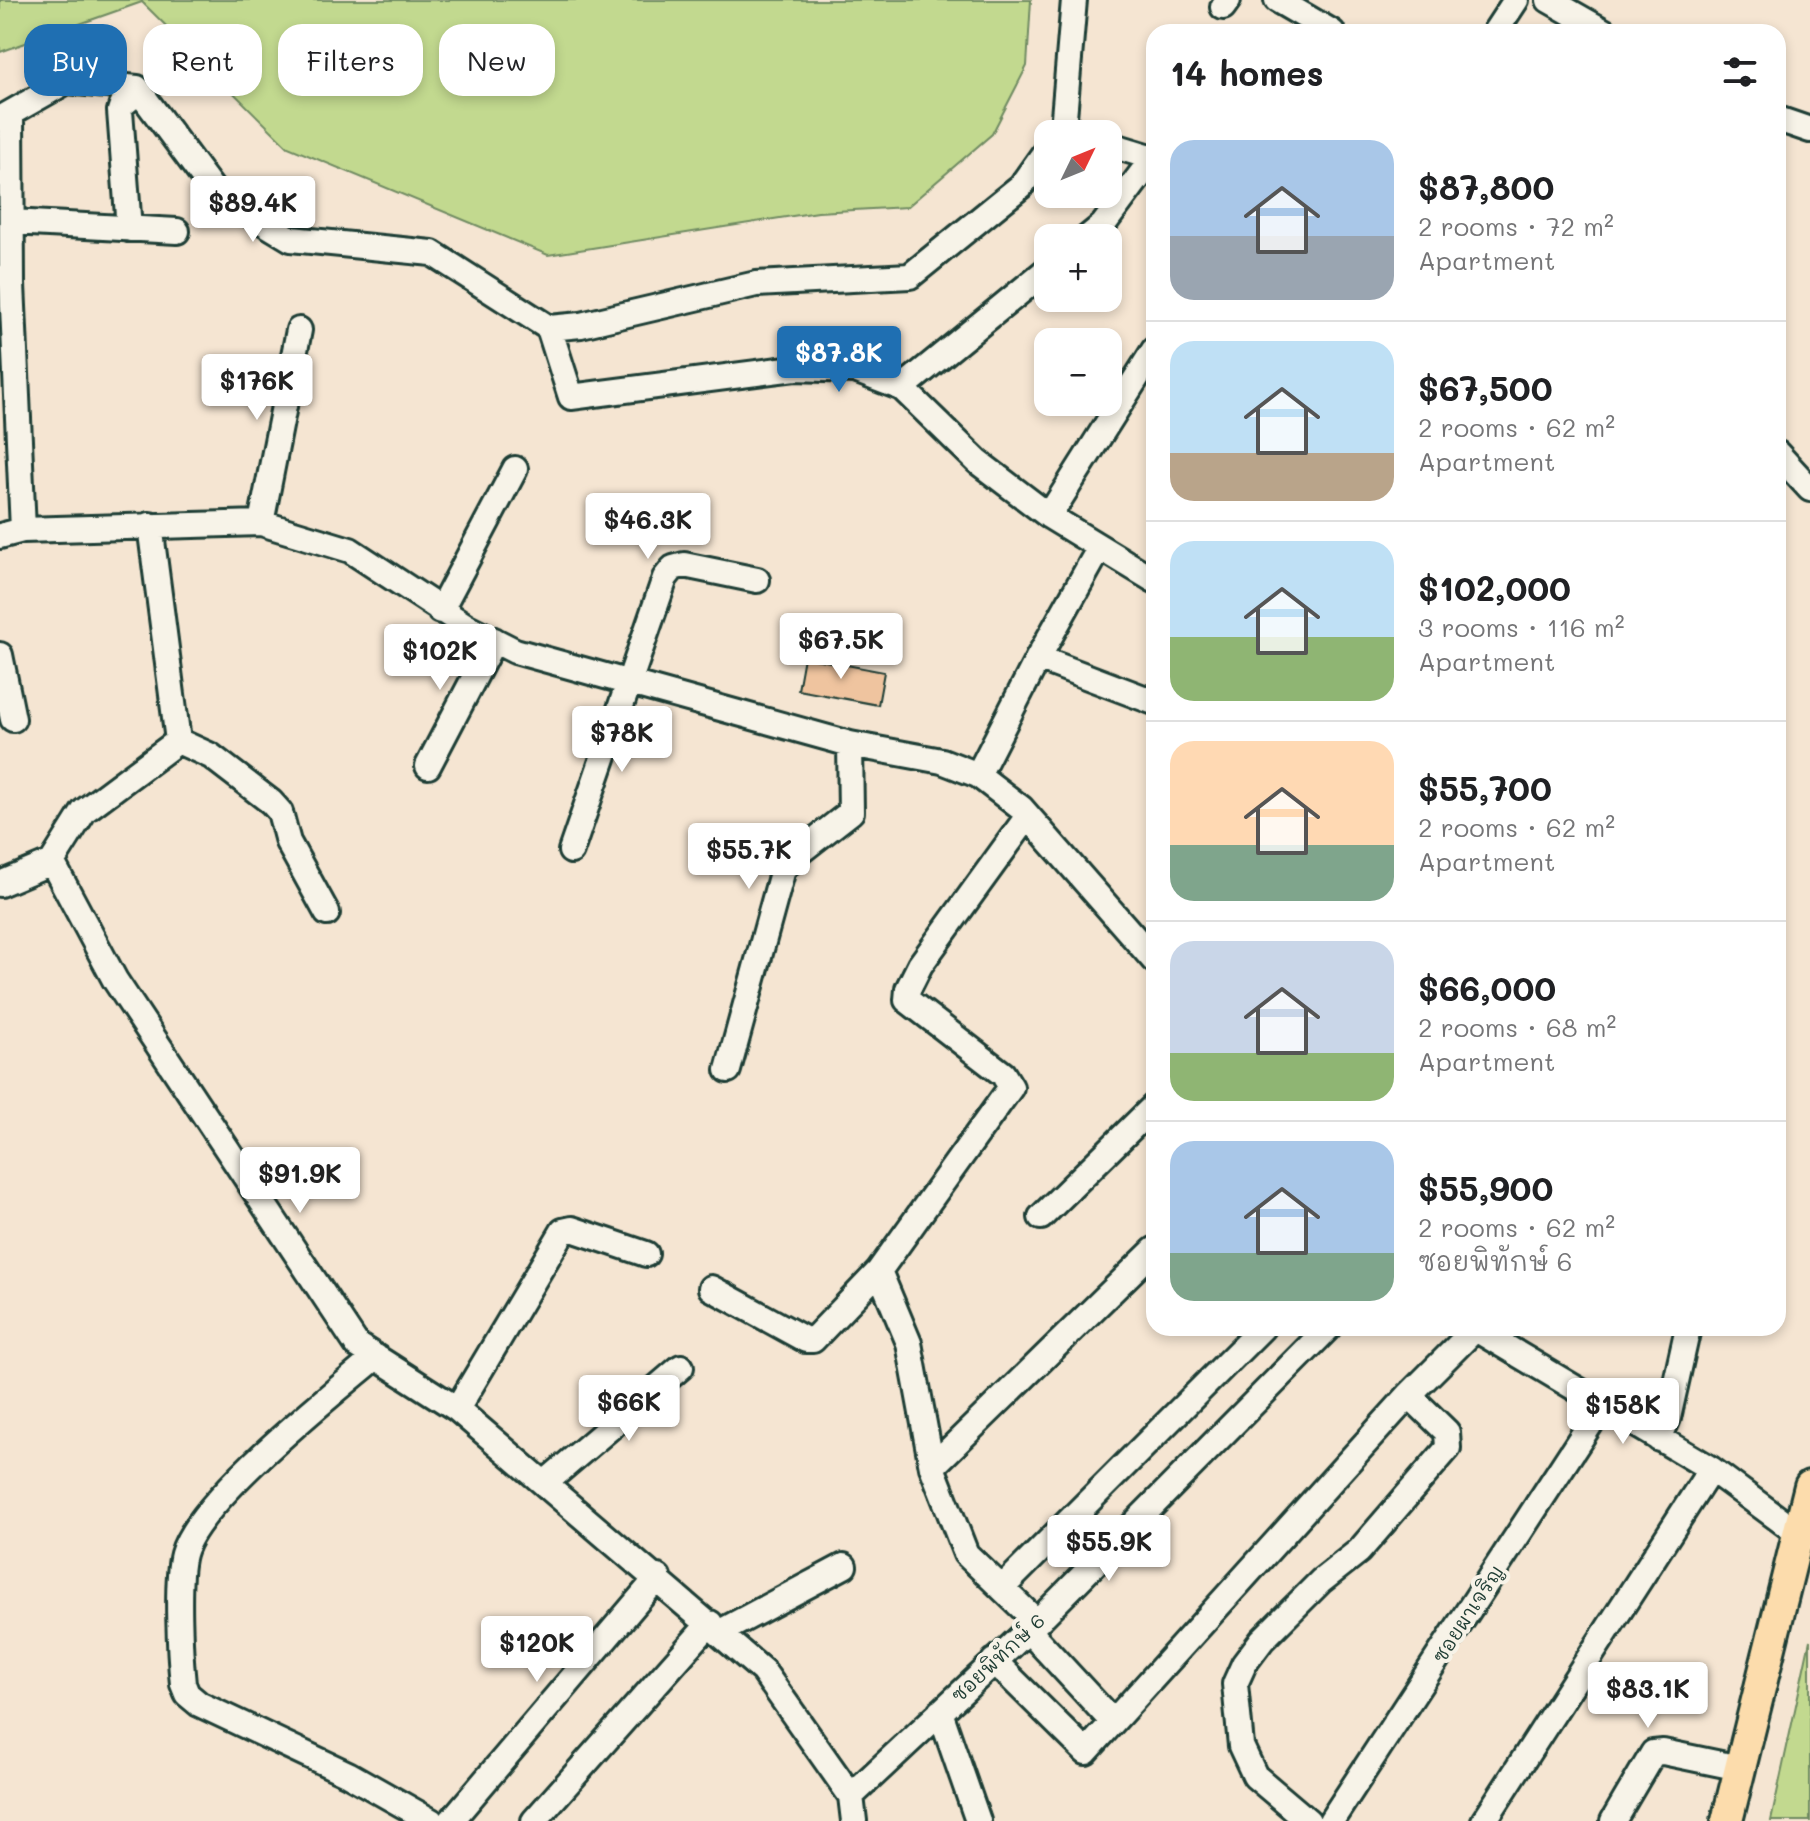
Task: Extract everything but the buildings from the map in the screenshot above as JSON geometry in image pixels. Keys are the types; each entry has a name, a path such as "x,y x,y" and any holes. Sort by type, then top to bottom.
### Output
{"main road":[{"path":"1727,1821 1804,1536 1810,1486"}],"street":[{"path":"1063,120 1074,0"},
{"path":"1277,0 1318,24"},
{"path":"1500,24 1516,0"},
{"path":"1549,0 1591,24"},
{"path":"1034,170 1021,186 910,276 756,284 581,325 549,328 432,253 291,239 215,193 137,88 67,81 6,116 12,222 12,533 150,525 261,523 350,550 440,611 515,651 850,744 942,761 978,775 1028,816 1146,951"},
{"path":"129,229 120,111 122,105 139,91"},
{"path":"1786,122 1810,130"},
{"path":"1122,148 1146,156"},
{"path":"1104,224 1146,169"},
{"path":"12,222 177,231"},
{"path":"902,388 1034,280"},
{"path":"549,328 571,397 795,368 855,370 902,388 978,462 1049,516 1146,575"},
{"path":"261,523 299,330"},
{"path":"1049,516 1146,363"},
{"path":"1786,464 1810,489"},
{"path":"440,611 515,469"},
{"path":"150,525 178,741"},
{"path":"978,775 1099,549"},
{"path":"571,851 665,578 673,568 684,565 757,580"},
{"path":"428,766 494,640"},
{"path":"0,655 13,719"},
{"path":"1038,658 1146,699"},
{"path":"0,884 52,862 84,811 178,741"},
{"path":"178,741 225,764 280,812 288,842 327,913"},
{"path":"728,1070 783,869 851,812 850,744"},
{"path":"711,1288 806,1340 813,1340 879,1271 1011,1087 1003,1074 907,1000 908,989 920,965 1028,816"},
{"path":"52,862 115,980 357,1345 457,1409 658,1577 763,1671 851,1796 854,1821"},
{"path":"1041,1217 1146,1114"},
{"path":"457,1409 563,1231 572,1229 646,1254"},
{"path":"932,1467 1146,1258"},
{"path":"879,1271 909,1343 932,1467 966,1554 1002,1588 1112,1721"},
{"path":"1002,1588 1254,1336"},
{"name":"ซอยพิทักษ์ 6","path":"851,1796 1033,1626 1320,1336"},
{"path":"994,1661 1086,1752 1409,1395 1466,1336"},
{"path":"1487,1336 1711,1469 1804,1536"},
{"path":"1659,1439 1668,1418 1686,1336"},
{"path":"376,1357 265,1453 191,1535 182,1555 183,1684 187,1694 199,1704 348,1774 431,1821"},
{"path":"545,1483 681,1367"},
{"path":"1308,1821 1255,1776 1241,1746 1235,1684 1244,1664 1262,1640 1321,1581 1359,1551 1448,1448 1447,1432 1409,1395"},
{"name":"ซอยผาเจริญ","path":"1331,1821 1602,1406"},
{"path":"1484,1821 1711,1469"},
{"path":"534,1821 715,1627 844,1566"},
{"path":"451,1821 658,1577"},
{"path":"940,1712 978,1821"},
{"path":"1613,1821 1653,1753 1663,1752 1740,1768"}],"green space":[{"path":"0,0 1031,0 1027,66 992,134 907,207 818,212 548,255 288,147 237,96 262,96 262,24 164,24 142,2 80,24 24,24 24,44 0,52"},
{"path":"1810,1640 1810,1821 1771,1821"}]}
